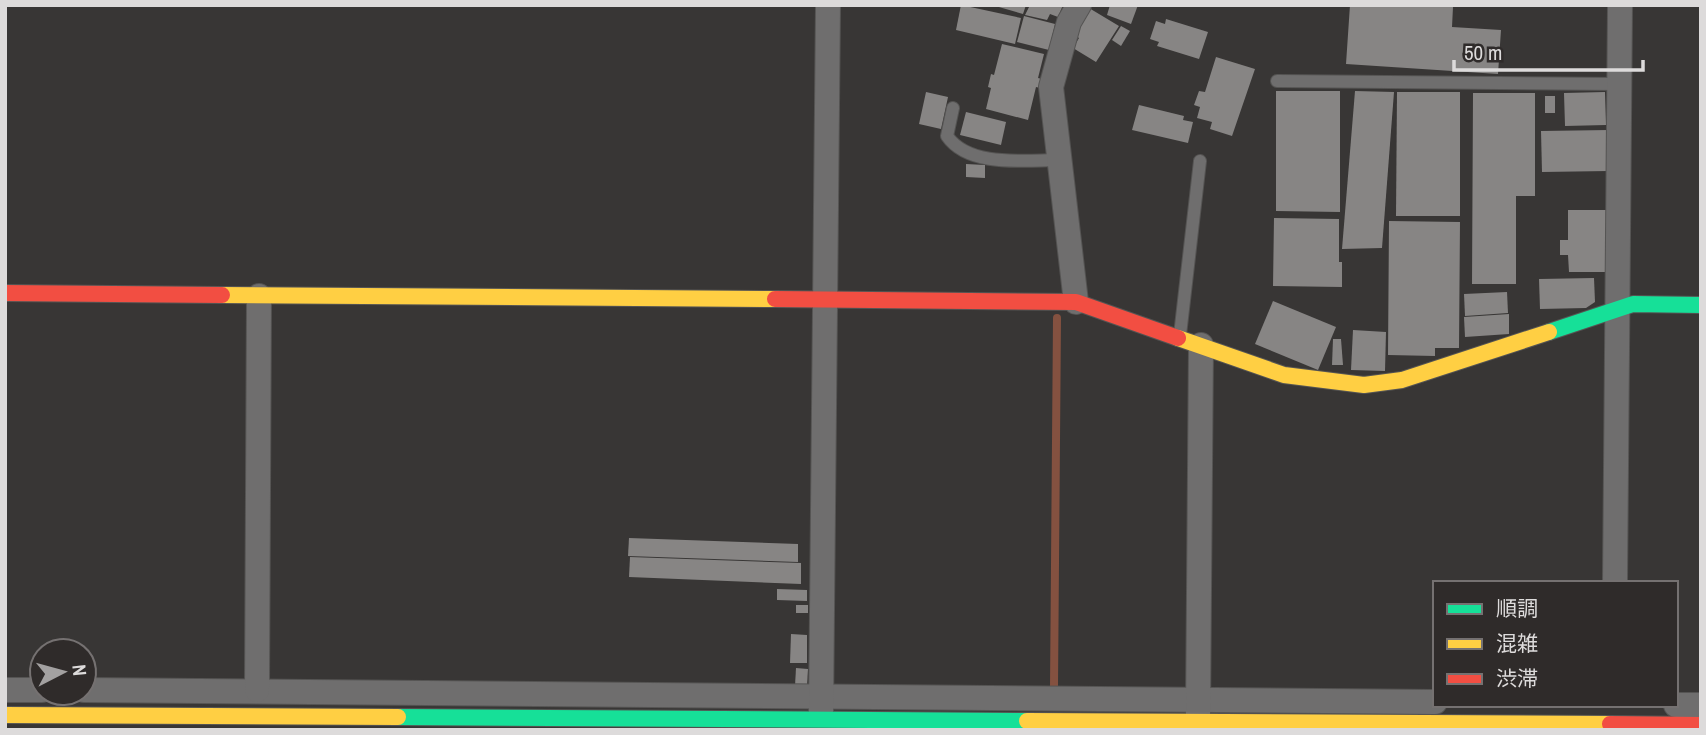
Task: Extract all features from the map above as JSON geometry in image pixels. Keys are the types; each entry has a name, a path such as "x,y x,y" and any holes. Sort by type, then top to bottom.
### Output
{"street":[{"path":"821,716 828,5"},
{"path":"1076,302 1051,87 1069,22 1079,5"},
{"path":"1615,581 1620,5"},
{"path":"5,293 1076,302 1284,374 1364,384 1402,380 1633,304 1701,305"},
{"path":"257,690 259,296"},
{"path":"1190,341 1197,717"},
{"path":"5,690 28,690"},
{"path":"98,690 257,690 821,716"},
{"path":"128,690 128,723"},
{"path":"1197,717 1433,702"},
{"path":"1678,705 1701,705"},
{"path":"5,715 128,723 821,716 1197,717 1401,726 1614,720 1701,725"}],"lane":[{"path":"1277,81 1619,84"},
{"path":"953,108 947,136 953,145 993,161 1059,160"},
{"path":"1190,341 1200,161"}],"building":[{"path":"961,5 1021,18 1015,44 956,30"},
{"path":"992,5 1026,5 1023,14"},
{"path":"1030,5 1063,5 1058,17 1050,14 1047,20 1025,15"},
{"path":"1110,5 1138,5 1131,24 1107,15"},
{"path":"1350,5 1453,7 1452,27 1501,30 1498,74 1346,64"},
{"path":"1089,8 1119,26 1096,62 1073,48 1079,38 1073,34"},
{"path":"1024,16 1055,24 1049,50 1017,42"},
{"path":"1166,19 1208,32 1199,59 1157,46 1159,42 1150,39 1156,21 1165,24"},
{"path":"1121,26 1130,31 1121,46 1112,40"},
{"path":"1002,44 1044,54 1038,78 1042,79 1040,88 1036,87 1028,120 986,109 991,74 994,75"},
{"path":"1216,57 1255,69 1232,136 1210,129 1212,122 1197,118 1200,107 1194,105 1199,91 1205,92"},
{"path":"1276,91 1340,91 1340,212 1276,211"},
{"path":"1355,91 1394,92 1382,248 1342,249"},
{"path":"926,92 948,97 941,129 919,124"},
{"path":"1397,92 1460,92 1460,216 1396,216"},
{"path":"1605,92 1606,125 1565,126 1564,93"},
{"path":"1473,93 1535,93 1535,196 1516,196 1516,284 1472,284"},
{"path":"1545,96 1555,96 1555,113 1545,113"},
{"path":"1139,105 1184,116 1183,120 1193,122 1188,143 1132,130"},
{"path":"966,112 1006,122 1001,145 960,135"},
{"path":"1609,130 1609,171 1542,172 1541,131"},
{"path":"966,164 985,165 985,178 966,177"},
{"path":"1568,210 1606,210 1606,272 1569,272 1568,255 1560,255 1560,240 1568,240"},
{"path":"1274,218 1339,219 1342,287 1273,286"},
{"path":"1389,221 1460,222 1459,348 1435,348 1435,356 1388,355"},
{"path":"1594,278 1595,302 1586,308 1540,309 1539,279"},
{"path":"1507,292 1508,313 1465,316 1464,294"},
{"path":"1273,301 1336,327 1318,370 1255,344"},
{"path":"1509,314 1509,334 1465,337 1464,317"},
{"path":"1353,330 1386,332 1385,371 1351,370"},
{"path":"1333,339 1341,339 1343,365 1332,365"},
{"path":"629,538 798,544 798,562 628,556"},
{"path":"630,557 801,563 801,584 629,577"},
{"path":"777,589 807,590 807,601 777,600"},
{"path":"796,605 808,605 808,613 796,613"},
{"path":"791,634 807,635 807,663 790,663"},
{"path":"796,668 808,669 807,686 795,686"}],"waterway":[{"path":"1054,687 1057,318"}],"traffic: fast":[{"path":"1549,332 1633,304 1701,305"},
{"path":"398,717 1027,721"}],"traffic: slow":[{"path":"222,295 775,299"},
{"path":"1178,338 1284,375 1364,385 1402,380 1549,332"},
{"path":"5,715 398,717"},
{"path":"1027,721 1610,724"}],"traffic: jam":[{"path":"5,293 222,295"},
{"path":"775,299 1076,302 1178,338"},
{"path":"1610,724 1701,725"}]}
